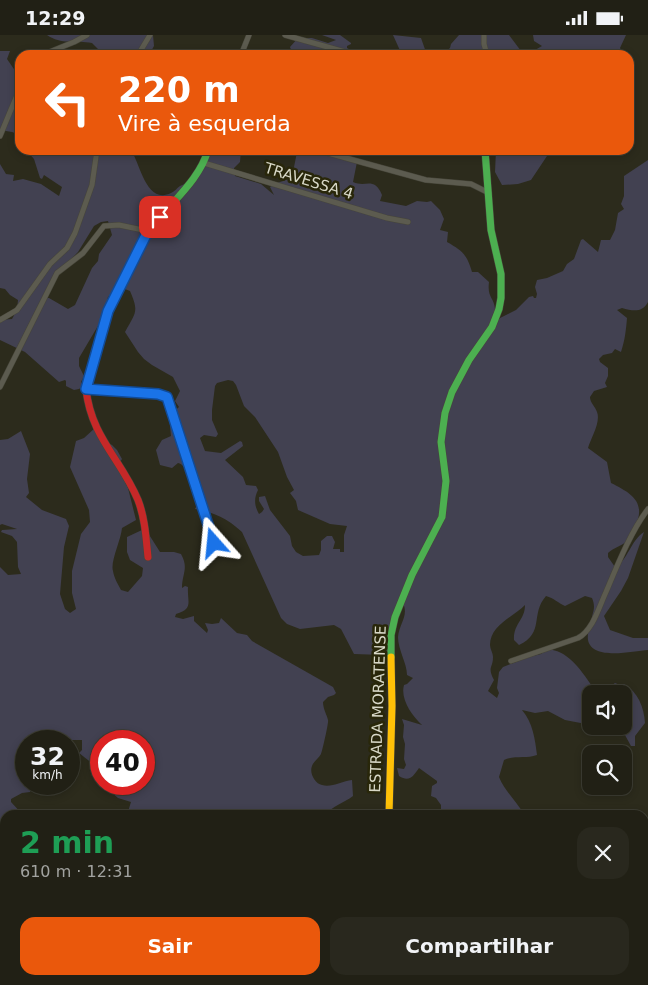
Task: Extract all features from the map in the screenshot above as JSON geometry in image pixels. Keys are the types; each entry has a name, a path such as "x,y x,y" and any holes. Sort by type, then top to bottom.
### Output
{"street":[{"path":"54,50 87,35"},
{"path":"141,50 150,35"},
{"path":"243,50 249,35"},
{"path":"285,35 338,50"},
{"path":"484,35 486,50"},
{"path":"0,137 15,101"},
{"path":"0,320 17,310 50,263 66,247 75,233 92,185 96,155"},
{"path":"148,557 144,519 138,500 100,434 86,401 86,389 108,311 148,231 193,178 204,163 206,155"},
{"path":"335,155 426,180 471,184 489,193"},
{"name":"ESTRADA MORATENSE","path":"389,810 392,705 391,635 395,617 412,575 442,517 446,481 441,442 445,413 452,392 469,360 492,327 499,309 501,281 491,230 485,155"},
{"name":"TRAVESSA 4","path":"204,163 387,218 408,222"},
{"path":"0,387 57,273 83,253 104,226 120,225 148,231"},
{"path":"86,389 158,394 167,397 214,543"},
{"path":"511,661 578,638 584,634 598,611 636,526 648,509"}],"shaded area":[{"path":"47,35 153,35 154,46 152,50 98,50 92,43 63,41"},
{"path":"322,35 340,35 351,43 347,46 351,50 291,50 290,47 298,38 312,38 328,43 336,40"},
{"path":"393,35 421,38 425,50 400,50"},
{"path":"459,35 509,35 520,50 447,50"},
{"path":"533,35 626,35 620,48 621,50 535,50 542,46 534,41"},
{"path":"0,51 10,51 7,59 15,71 15,133 0,130"},
{"path":"30,155 134,155 145,181 155,193 162,195 172,192 198,178 210,155 241,155 240,162 234,168 235,176 261,184 274,195 270,187 292,177 296,155 342,155 357,162 353,182 376,186 382,195 380,201 406,206 417,201 431,201 440,210 444,219 440,230 448,232 447,242 464,254 472,272 478,272 489,282 489,291 495,312 489,332 500,318 516,310 529,297 533,296 536,298 535,287 537,280 563,271 567,264 574,259 581,240 583,239 598,252 601,240 610,240 615,230 618,213 624,209 621,204 624,196 624,176 648,160 648,302 640,310 622,308 617,310 627,318 624,339 621,352 615,349 612,353 603,355 599,359 608,368 608,376 605,383 607,387 594,391 590,397 598,420 588,448 607,462 611,483 631,495 638,505 638,518 630,537 608,553 608,557 615,567 620,564 639,536 644,532 628,578 604,616 610,630 633,638 648,638 648,650 605,653 591,647 588,633 594,604 592,598 585,596 565,606 546,596 541,603 532,635 519,645 514,640 514,635 523,615 525,605 503,622 494,632 490,645 493,657 491,672 494,680 488,691 497,698 499,693 497,688 499,672 503,667 541,654 546,649 561,653 573,661 591,685 582,685 582,723 565,720 548,711 535,713 522,710 531,726 537,755 504,760 499,777 521,810 441,810 441,805 436,798 431,796 432,786 437,781 419,768 409,778 406,779 399,776 397,768 404,769 406,765 402,719 422,725 414,717 405,701 403,690 404,685 413,678 407,675 398,642 405,612 403,603 396,614 386,653 383,655 354,654 341,629 334,625 300,629 287,624 281,618 242,532 220,517 195,509 197,503 195,491 185,468 178,463 172,468 160,465 156,450 162,440 171,436 169,416 179,407 175,401 180,391 173,377 144,359 125,332 135,312 135,303 130,291 122,288 108,297 102,319 79,358 79,366 84,376 81,382 83,386 79,389 74,390 66,386 65,380 59,382 25,352 0,340 0,320 12,319 17,310 18,300 5,289 0,288 0,164 6,174 14,175 13,181 23,179 41,184 59,196 62,187 44,175 42,179","holes":["108,221 112,235 99,254 98,261 92,268 75,305 68,309 49,298 45,298 58,273 78,252 94,226","228,380 233,381 244,406 255,417 278,452 294,490 290,493 296,501 298,510 330,524 347,526 344,535 344,552 340,552 340,549 333,549 335,542 332,536 327,536 321,541 319,555 303,556 296,552 292,546 290,536 270,510 265,496 259,497 259,501 264,509 259,514 255,505 258,490 256,486 246,485 243,477 225,460 243,446 242,442 240,441 221,453 205,451 200,438 204,435 216,437 218,434 212,420 215,386 217,383"]},
{"path":"496,155 548,155 531,180 518,184 502,185 495,172"},
{"path":"95,428 103,440 117,450 122,459 117,467 128,488 136,520 122,528 113,562 112,567 116,581 121,590 128,592 142,576 143,568 130,560 127,552 127,537 142,530 148,533 160,552 181,554 185,563 182,588 188,587 188,604 185,610 176,614 175,617 183,619 194,616 194,621 207,633 208,630 205,623 219,623 221,618 237,633 247,635 252,641 333,687 336,693 323,702 328,720 327,726 321,754 313,765 311,772 319,784 325,786 352,780 353,796 331,810 129,810 131,802 115,795 155,795 155,730 90,730 90,762 80,754 82,740 80,740 80,730 15,730 15,795 18,795 11,799 11,802 18,810 0,810 0,567 8,575 21,574 18,567 17,542 12,536 1,532 2,530 17,529 0,525 0,440 8,439 21,431 30,454 27,479 29,493 26,497 42,510 66,519 69,526 64,547 60,594 65,609 70,613 76,609 72,593 72,571 81,534 90,522 89,510 70,467 76,441 84,438"},
{"path":"632,690 642,706 645,723 635,736 635,746 630,745 625,735 632,735"}],"traffic: fast":[{"path":"158,220 193,179 206,155"},
{"path":"391,657 391,635 395,617 412,575 442,517 446,481 441,442 445,413 452,392 469,360 492,327 499,309 501,274 491,230 485,155"},
{"path":"127,392 158,394 167,398 214,543"}],"traffic: slow":[{"path":"86,389 108,311 148,231 158,220"},
{"path":"389,810 392,706 391,657"}],"traffic: jam":[{"path":"127,392 86,389 89,406 100,434 138,500 144,521 148,557"}],"route":[{"path":"160,217 148,231 116,292 104,323 86,389 158,394 167,397 214,543"}]}
